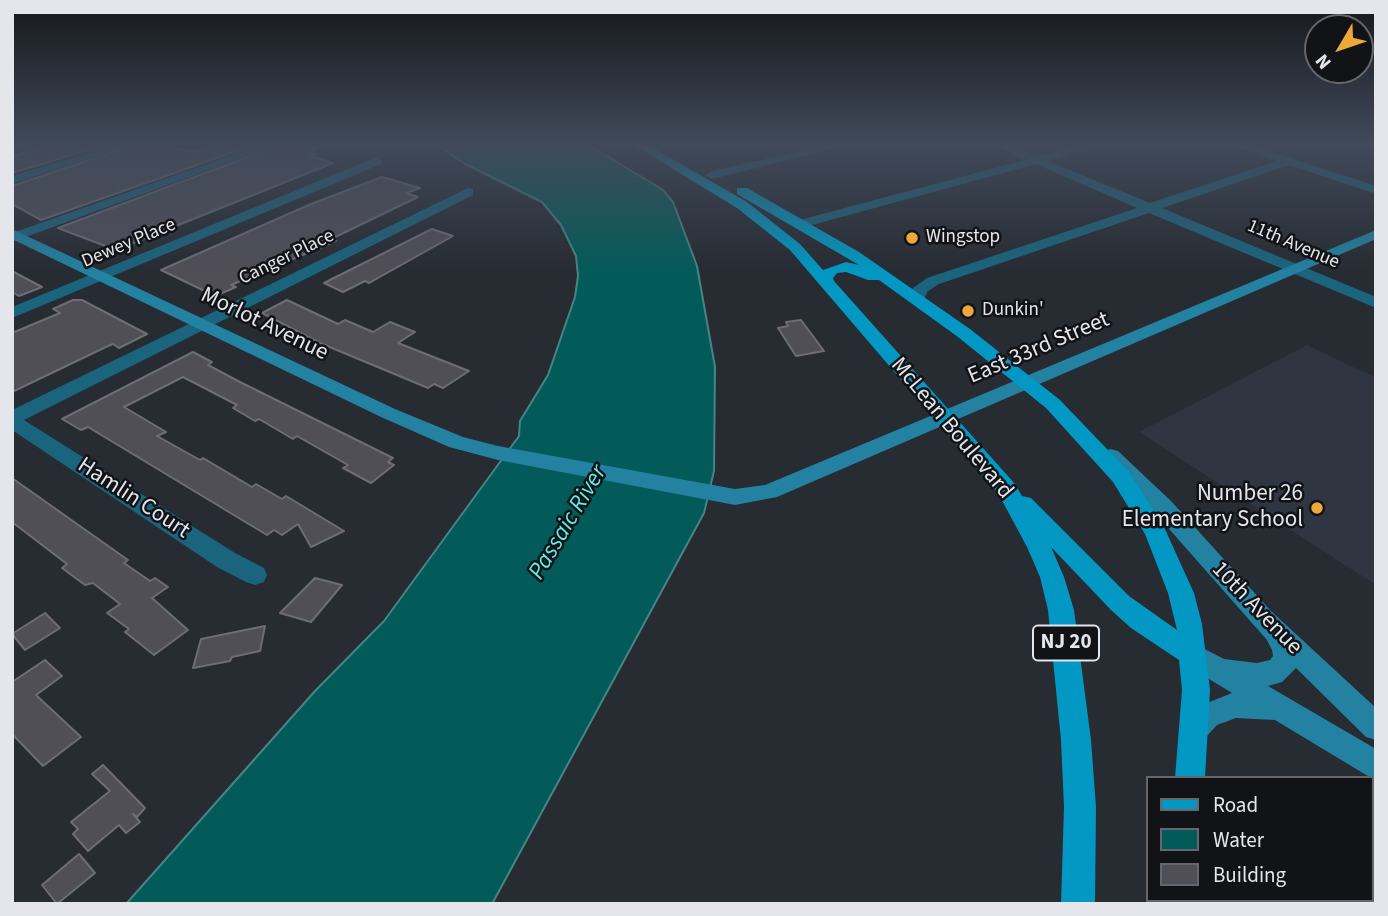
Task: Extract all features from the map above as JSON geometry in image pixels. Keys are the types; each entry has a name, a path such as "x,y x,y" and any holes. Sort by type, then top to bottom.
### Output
{"main road":[{"name":"McLean Boulevard","path":"714,188 761,219 795,247 1007,489 1039,547 1052,577 1060,610 1076,740 1080,807 1078,904"},
{"path":"735,188 854,255 917,298 1028,382 1079,430 1121,477 1156,533 1181,593 1194,655 1196,727 1191,776"},
{"name":"East 33rd Street","path":"719,495 746,497 769,492 1376,234"},
{"name":"Morlot Avenue","path":"14,235 456,442 498,453 719,495"},
{"path":"826,282 825,276 832,270 846,267 863,271 960,340 1028,382"},
{"name":"10th Avenue","path":"1079,430 1155,499 1262,619 1376,727"},
{"path":"1007,489 1120,603 1148,626 1376,766"},
{"path":"1194,655 1239,674 1272,673 1287,659 1285,649 1262,619"},
{"path":"1196,727 1207,716 1235,705 1272,707 1295,717"}],"street":[{"path":"14,235 149,188"},
{"name":"Dewey Place","path":"12,313 313,188"},
{"path":"801,224 932,188"},
{"name":"11th Avenue","path":"1103,188 1376,303"},
{"path":"917,298 921,288 933,281 1207,188"},
{"name":"Canger Place","path":"12,420 468,192"},
{"name":"Hamlin Court","path":"12,420 226,560 255,575"}],"shaded area":[{"name":"Number 26 Elementary School","path":"1307,345 1376,378 1376,585 1139,432"}],"water":[{"name":"Passaic River","path":"513,188 659,188 673,202 697,266 715,367 714,471 704,513 492,904 126,904 315,691 384,621 519,436 520,421 548,375 575,297 578,276 576,256 561,225 542,202"}],"building":[{"path":"12,188 133,188 41,220 12,204"},
{"path":"166,188 271,188 116,250 58,228"},
{"path":"354,188 420,188 406,193 418,197 331,239 336,241 231,285 236,287 215,296 161,270"},
{"path":"432,229 453,236 369,283 365,281 343,292 324,283"},
{"path":"12,271 42,287 19,296 12,292"},
{"path":"73,300 82,300 147,334 119,348 113,344 108,346 12,392 12,333 60,313 53,309"},
{"path":"287,300 338,324 345,320 373,332 390,322 415,332 398,343 469,371 443,388 434,384 428,388 320,343 262,313"},
{"path":"801,320 824,351 796,356 778,328 788,326 786,322"},
{"path":"193,352 212,362 208,365 238,381 393,458 388,462 394,465 371,483 343,468 348,465 297,436 293,439 259,419 255,421 233,408 237,405 183,377 124,407 166,432 157,436 200,460 203,458 252,487 256,484 282,499 286,496 344,531 311,547 298,524 282,535 274,530 267,535 88,427 81,430 62,419"},
{"path":"12,478 128,560 124,563 150,581 155,578 168,587 152,598 188,630 154,655 125,632 129,629 107,613 120,604 93,583 85,585 62,568 67,564 12,522"},
{"path":"315,578 342,585 311,622 280,613"},
{"path":"45,613 60,628 25,650 12,634"},
{"path":"265,626 260,651 232,657 230,661 193,668 201,639"},
{"path":"45,660 62,676 36,695 81,737 43,766 12,734 12,682"},
{"path":"103,765 145,808 137,817 133,814 140,822 126,833 119,825 88,851 73,834 78,829 71,822 110,791 92,774"},
{"path":"79,854 95,873 57,904 42,885"}],"place":[{"name":"Wingstop","path":"912,238"},
{"name":"Dunkin'","path":"968,311"},
{"name":"Number 26 Elementary School","path":"1317,508"}]}
